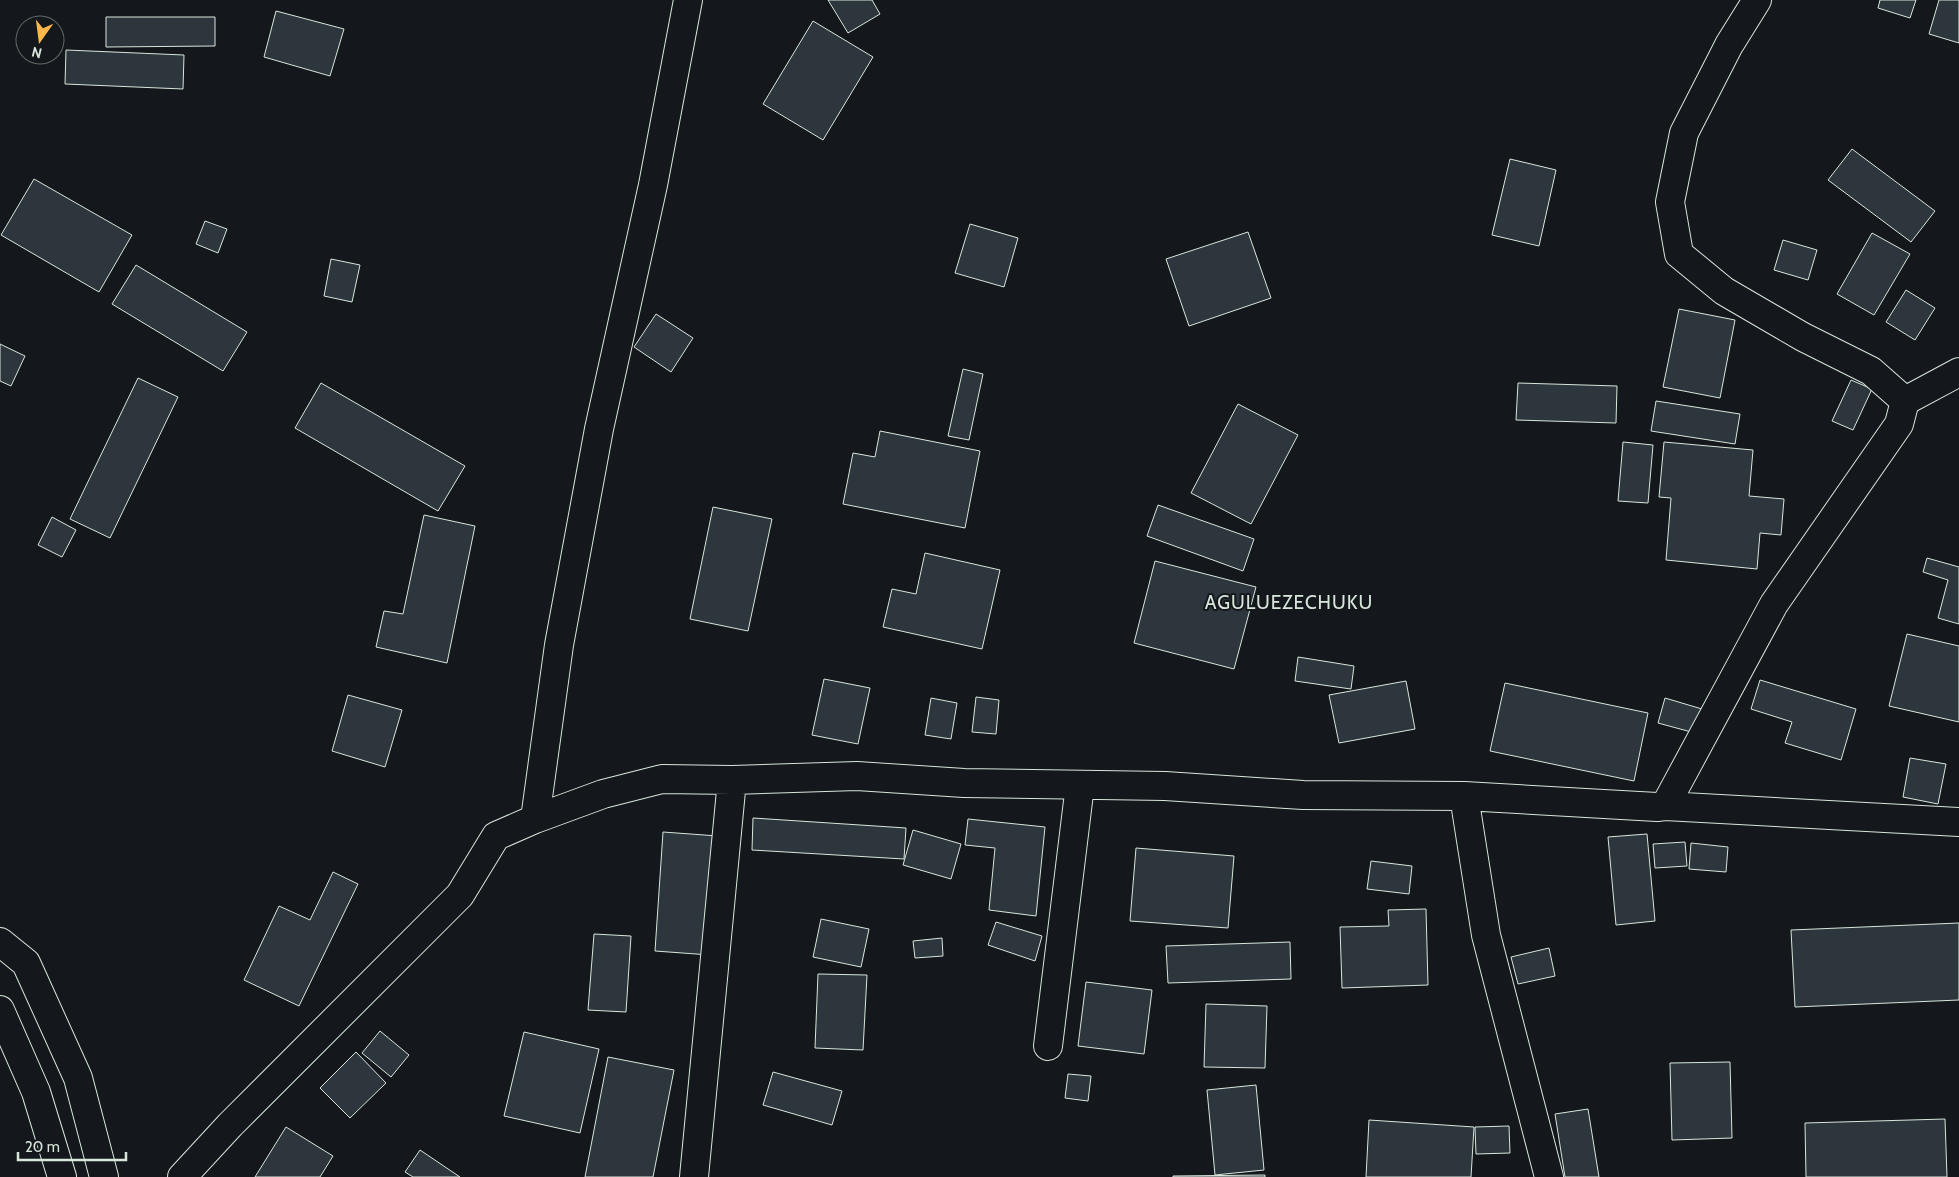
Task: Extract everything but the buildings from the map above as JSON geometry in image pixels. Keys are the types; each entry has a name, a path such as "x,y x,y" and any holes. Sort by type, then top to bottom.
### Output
{"street":[{"path":"535,819 559,645 598,429 652,185 688,0"},
{"path":"1757,0 1730,45 1684,133 1670,202 1679,254 1724,291 1803,337 1871,371 1906,402"},
{"path":"1665,806 1774,604 1898,424 1906,402 1959,372"},
{"path":"182,1177 230,1124 460,895 496,836 535,819 603,794 662,779 732,780 857,776 964,783 1164,786 1303,795 1464,796 1959,822"},
{"path":"694,1177 732,780"},
{"path":"1048,1046 1080,785"},
{"path":"1464,796 1486,935 1549,1177"},
{"path":"0,942 26,963 78,1078 104,1177"},
{"path":"0,1010 36,1092 62,1177"}],"district":[{"name":"AGULUEZECHUKU","path":"1289,602"}]}
